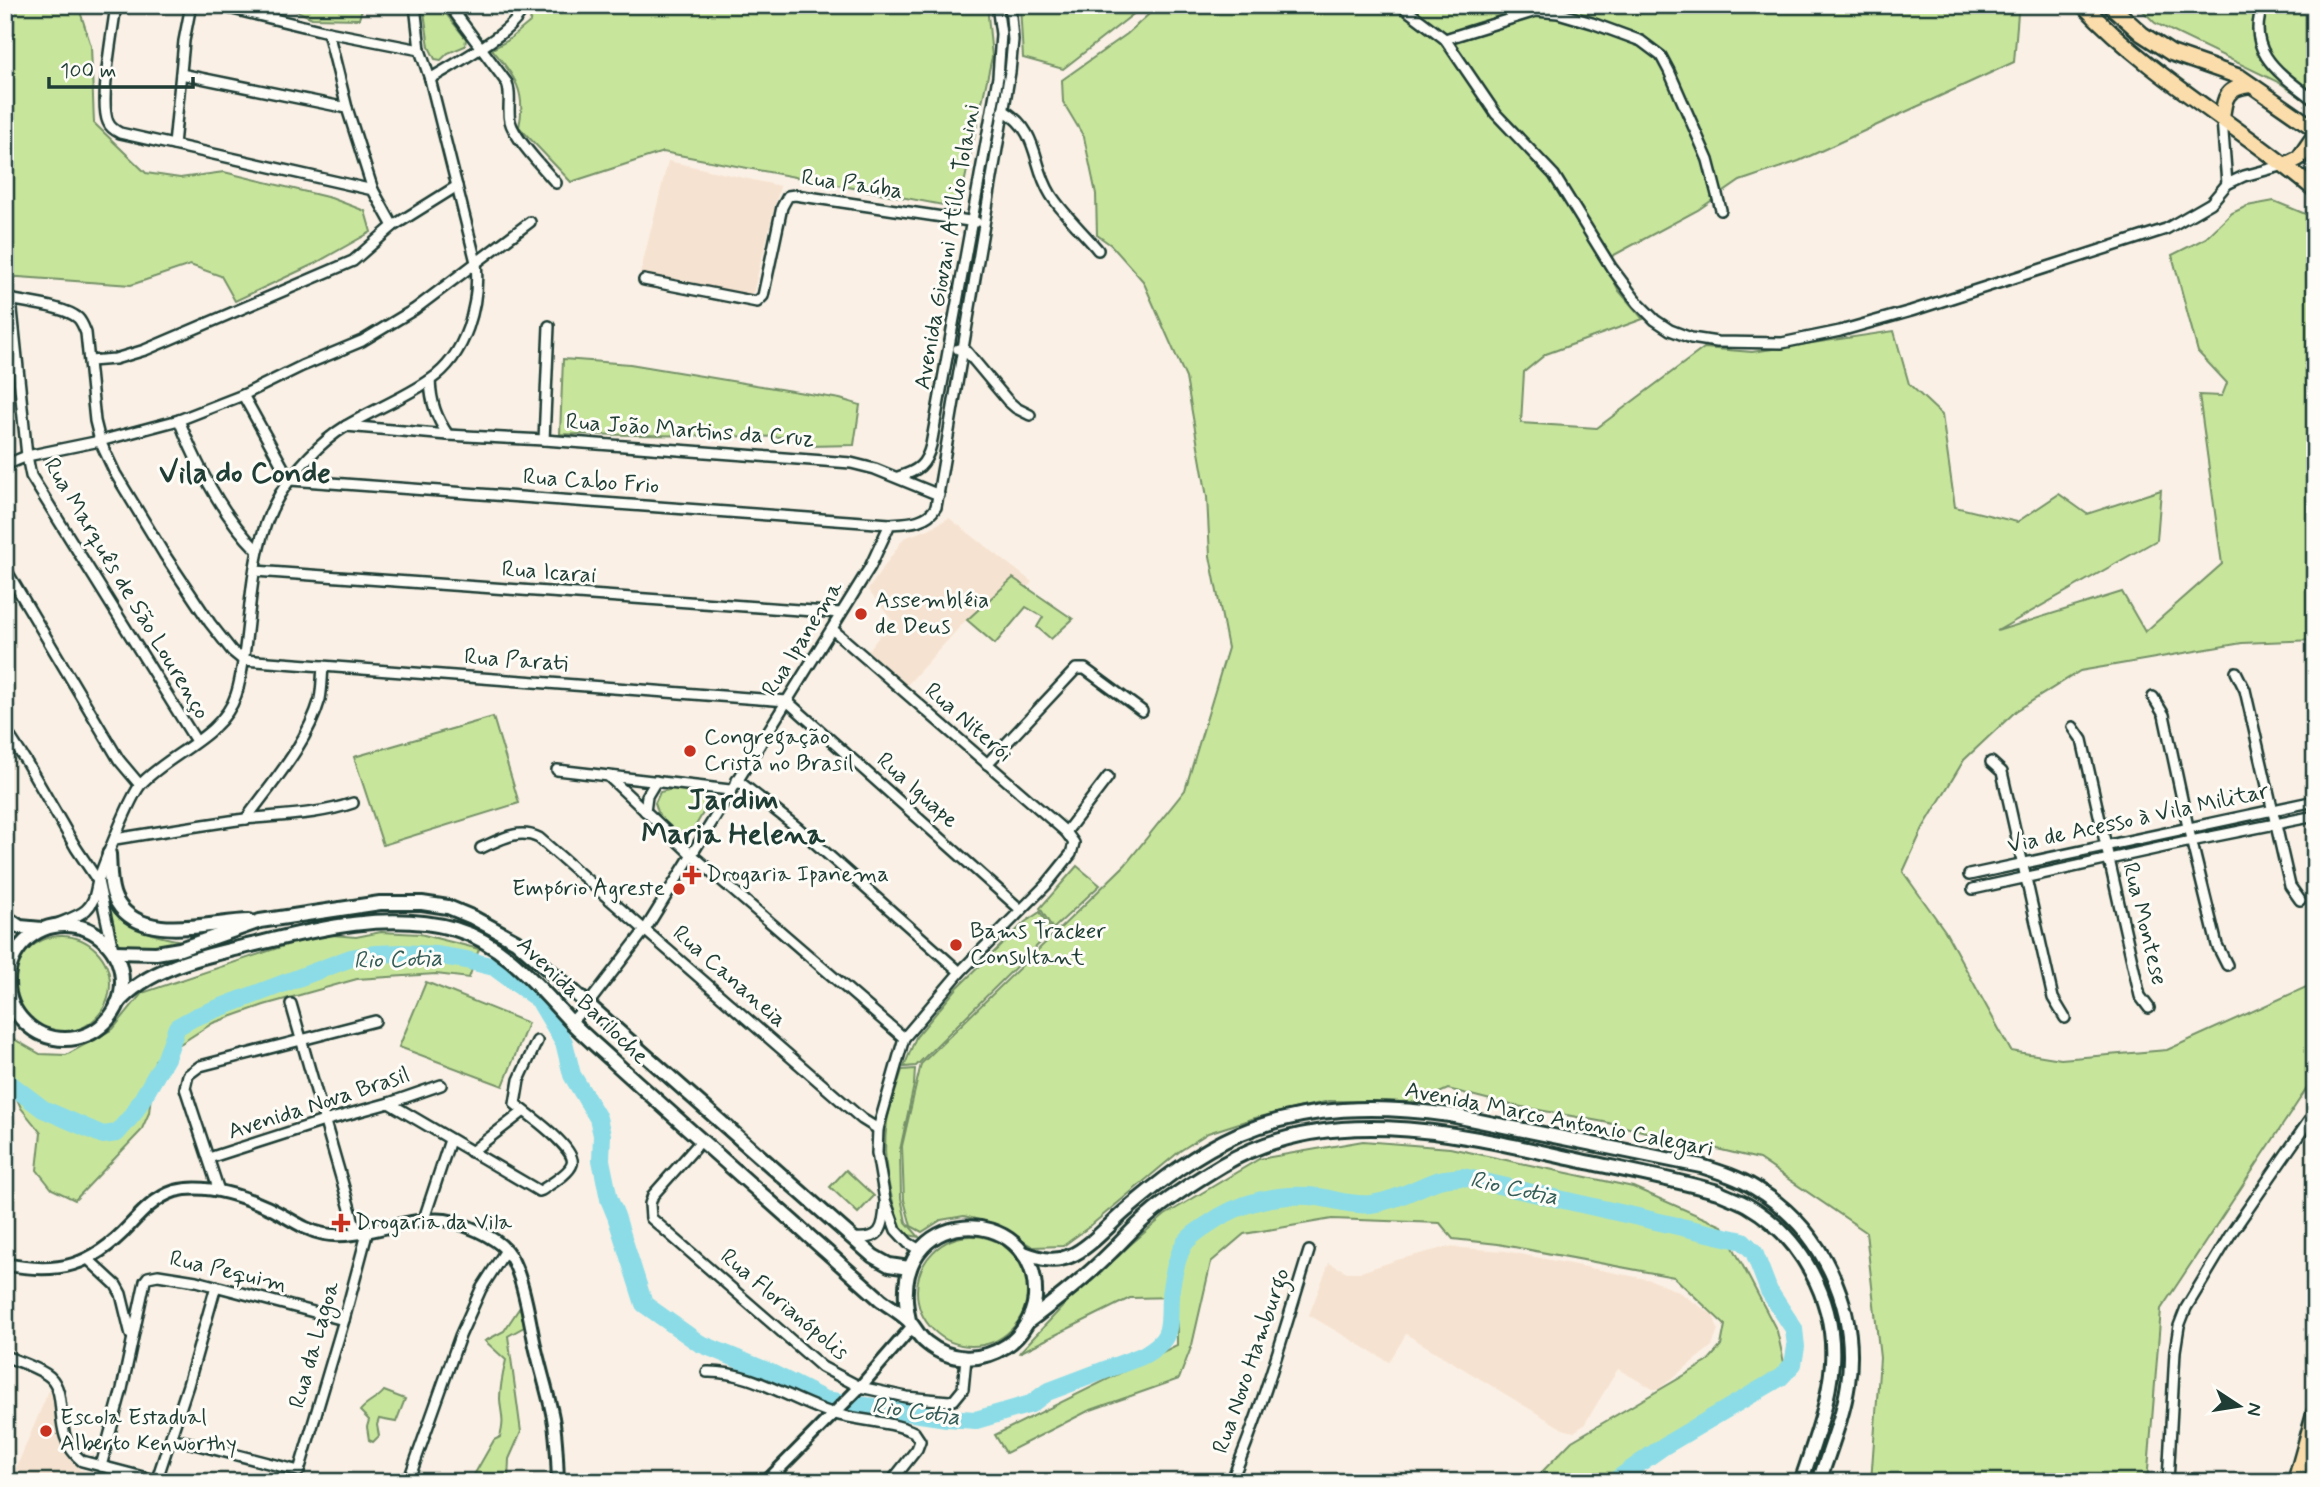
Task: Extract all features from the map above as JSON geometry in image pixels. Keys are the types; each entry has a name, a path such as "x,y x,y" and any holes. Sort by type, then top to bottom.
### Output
{"main road":[{"path":"2083,5 2130,48 2285,164 2315,190"},
{"path":"2110,5 2141,34 2171,53 2240,77 2315,129"},
{"path":"2222,119 2226,97 2231,90 2250,85"},
{"path":"2285,164 2299,158 2315,135"},
{"path":"109,854 110,875 116,901 141,923 173,927 260,921"},
{"name":"Avenida Bariloche","path":"114,951 142,954 180,949 260,921 380,903 422,903 448,907 516,941 881,1262 898,1268 909,1268"},
{"path":"5,917 20,927 82,927 94,932 114,951 122,986 117,1004 101,1026 89,1034 62,1039 36,1032 17,1013 11,1000 7,969 12,959 30,936 47,928"},
{"name":"Avenida Bariloche","path":"117,1004 129,990 142,982 188,963 317,929 382,922 417,922 478,937 528,975 571,1022 701,1141 910,1324"},
{"name":"Avenida Marco Antonio Calegari","path":"1024,1253 1052,1261 1072,1256 1156,1185 1199,1154 1240,1134 1279,1121 1328,1111 1367,1107 1450,1115 1701,1166 1756,1189 1799,1223 1817,1245 1830,1268 1843,1303 1850,1357 1844,1408 1819,1482"},
{"name":"Avenida Marco Antonio Calegari","path":"1028,1321 1101,1262 1148,1216 1224,1164 1257,1148 1331,1130 1365,1127 1450,1134 1511,1145 1718,1192 1746,1205 1782,1232 1802,1256 1815,1279 1825,1304 1830,1334 1832,1361 1828,1395 1801,1482"},
{"path":"981,1227 997,1233 1024,1253 1032,1269 1034,1304 1028,1321 1020,1334 1002,1349 981,1357 966,1358 944,1354 926,1343 910,1324 904,1289 909,1268 920,1250 947,1231 981,1227"},
{"path":"2295,1482 2315,1411"}],"street":[{"path":"116,5 105,103 107,121 112,129 373,190"},
{"path":"174,145 184,41 191,5"},
{"path":"216,5 328,32 420,50"},
{"path":"47,928 86,910 95,897 98,881 140,785 217,725 230,709 239,685 257,550 268,515 290,480 329,438 430,380 446,366 468,328 477,293 476,262 430,79 420,50 415,5"},
{"path":"449,5 510,90 510,120 516,135 556,183"},
{"path":"430,79 500,35 519,19 524,5"},
{"name":"Avenida Giovani Atílio Tolaini","path":"898,477 915,472 928,459 1001,52 997,5"},
{"name":"Avenida Giovani Atílio Tolaini","path":"936,506 1010,72 1013,40 1010,5"},
{"path":"1400,5 1445,38 1496,114 1554,175 1611,267 1638,303 1655,320 1690,338 1717,342 1783,343 1840,331 1910,311 2166,229 2211,203 2227,184 2285,164"},
{"path":"2263,5 2258,31 2260,47 2268,60 2315,101"},
{"path":"1445,38 1536,11 1546,11 1592,23 1641,41 1661,56 1669,71 1708,160 1721,210"},
{"path":"328,32 347,108 373,190 393,226"},
{"path":"181,74 347,108"},
{"path":"1003,110 1016,118 1029,136 1049,192 1098,250"},
{"path":"2222,119 2227,184"},
{"path":"90,361 115,359 145,350 353,261 393,226 457,187"},
{"name":"Rua Paúba","path":"644,280 757,302 763,296 782,207 788,196 971,222"},
{"path":"5,465 27,456 100,441 179,420 243,395 362,341 415,309 530,222"},
{"path":"971,222 984,224"},
{"path":"8,299 74,315 81,321 86,333 90,361 95,421 100,441 115,473 210,622 232,651 243,660"},
{"name":"Rua Marquês de São Lourenço","path":"8,299 31,476 196,741"},
{"path":"544,440 549,326"},
{"path":"950,348 967,352 1008,401 1030,415"},
{"path":"430,380 430,400 437,419 448,435"},
{"path":"243,395 290,480"},
{"path":"179,420 189,444 237,530 257,550"},
{"name":"Rua João Martins da Cruz","path":"346,426 812,458 851,463 898,477 939,495"},
{"name":"Rua Cabo Frio","path":"290,480 890,524"},
{"path":"890,524 920,520 928,516 936,506 924,489"},
{"name":"Rua Ipanema","path":"571,1022 645,930 870,567 890,524"},
{"path":"5,568 120,760 140,785"},
{"name":"Rua Icarai","path":"255,571 841,613"},
{"name":"Rua Niterói","path":"832,629 1072,838 1073,848 1046,885 1021,910"},
{"name":"Rua Parati","path":"243,660 787,701"},
{"path":"246,819 296,750 309,725 320,697 323,666"},
{"path":"987,764 1071,672 1081,668 1142,711"},
{"path":"2236,672 2245,690 2290,886 2300,900"},
{"path":"2153,697 2164,715 2217,945 2227,965"},
{"name":"Rua Iguape","path":"787,701 1021,910"},
{"name":"Rua Montese","path":"2073,727 2082,740 2140,996 2149,1008"},
{"path":"5,729 98,881 114,951"},
{"path":"1991,762 2002,772 2053,999 2065,1018"},
{"path":"557,770 730,790"},
{"path":"608,776 691,854 904,1038"},
{"path":"1066,832 1108,777"},
{"path":"737,780 798,828 960,972"},
{"path":"645,811 647,796 656,781"},
{"name":"Via de Acesso à Vila Militar","path":"1969,875 2315,801"},
{"path":"115,839 246,819 316,813 353,803"},
{"path":"1973,889 2315,816"},
{"name":"Rua Cananeia","path":"481,848 518,833 530,833 550,847 862,1119 878,1129"},
{"path":"920,1250 908,1243 896,1230 885,1200 877,1153 878,1129 904,1038 960,972 1021,910"},
{"path":"291,1004 324,1121 363,1231"},
{"path":"219,1191 185,1088 188,1075 200,1066 375,1021"},
{"path":"389,1103 539,1191 570,1168 573,1160 566,1148 515,1104 519,1080 537,1041"},
{"name":"Avenida Nova Brasil","path":"209,1158 441,1085"},
{"path":"471,1152 524,1111"},
{"path":"2168,1482 2175,1350 2179,1326 2186,1308 2237,1226 2315,1112"},
{"path":"423,1222 450,1140"},
{"name":"Rua Florianópolis","path":"701,1141 653,1195 650,1204 651,1218 822,1367 860,1387 906,1397 954,1400 963,1389 966,1358"},
{"path":"5,1264 46,1269 71,1266 89,1260 121,1236 155,1201 172,1192 190,1188 219,1191 267,1207 326,1235 444,1220 458,1223 487,1236 506,1250 514,1265 525,1299 553,1416 558,1482"},
{"path":"854,1238 871,1237 880,1231 885,1200"},
{"name":"Rua da Lagoa","path":"170,1438 299,1471 344,1320 363,1231"},
{"path":"408,1482 460,1336 481,1289 506,1250"},
{"name":"Rua Novo Hamburgo","path":"1231,1482 1266,1388 1309,1251"},
{"path":"89,1260 116,1285 121,1294 133,1340 101,1466"},
{"name":"Rua Pequim","path":"133,1340 145,1280 158,1275 216,1286 344,1320"},
{"path":"5,1356 48,1376 55,1383 63,1431 72,1453 82,1461 158,1481 216,1286"},
{"path":"766,1482 860,1387 910,1324"},
{"path":"707,1372 757,1381 835,1412 907,1429 919,1436 917,1449 891,1482"}],"shaded area":[{"path":"668,161 780,186 753,293 746,296 640,274"},
{"path":"949,518 1032,582 990,635 966,620 907,685 868,651 892,620 868,590 904,538"},
{"path":"1447,1247 1505,1251 1651,1280 1677,1291 1713,1315 1718,1329 1712,1346 1659,1389 1653,1389 1618,1369 1584,1425 1574,1432 1563,1429 1406,1334 1389,1362 1309,1315 1329,1263 1347,1272 1361,1272"},
{"name":"Escola Estadual Alberto Kenworthy","path":"50,1388 66,1454 80,1470 125,1482 20,1482 14,1473"}],"green space":[{"path":"5,5 78,5 91,46 94,123 146,173 180,178 224,172 331,198 365,211 371,232 314,264 235,301 221,276 190,265 131,285 5,276"},
{"path":"284,5 363,5 359,19 312,18"},
{"path":"423,5 437,5 437,9 443,10 466,39 465,46 448,53 441,60 435,59 429,47"},
{"path":"533,5 987,5 992,57 962,193 948,206 663,152 571,182 519,127 521,103 517,85 492,49 507,41 530,22"},
{"path":"1020,5 1145,5 1063,69 1023,58"},
{"path":"1159,5 2017,5 2014,62 1799,161 1740,181 1698,210 1603,261 1619,291 1643,319 1546,354 1524,372 1521,423 1597,428 1704,348 1752,352 1894,331 1909,384 1942,415 1955,507 2017,522 2059,494 2087,514 2161,490 2157,540 1997,631 2122,592 2145,632 2222,564 2199,395 2222,396 2227,383 2198,352 2172,255 2206,238 2232,213 2247,206 2274,201 2315,218 2315,640 2242,643 2080,671 2016,711 1964,760 1923,828 1903,872 1945,931 2011,1051 2061,1059 2167,1050 2315,983 2315,1076 2161,1309 2147,1482 1871,1482 1880,1358 1866,1232 1759,1159 1448,1089 1419,1102 1329,1101 1255,1118 1208,1133 1180,1151 1063,1246 1033,1247 995,1224 964,1216 941,1220 922,1232 911,1226 904,1200 902,1146 921,1064 1125,865 1185,790 1228,648 1210,556 1207,497 1186,378 1143,281 1111,245 1097,235 1096,194 1084,137 1063,102 1062,80 1127,34"},
{"path":"2137,5 2315,5 2315,107 2280,83 2155,23"},
{"path":"563,359 630,364 840,399 860,405 854,445 809,446 792,437 560,434"},
{"path":"1013,578 1073,619 1051,639 1037,627 1043,617 1026,607 995,644 967,620"},
{"path":"493,717 519,803 383,845 354,757"},
{"path":"700,789 705,792 707,806 692,832 684,836 661,821 655,803 660,792"},
{"path":"1077,866 1100,885 1053,929 1040,908"},
{"path":"108,901 116,911 141,930 183,941 133,950 117,943"},
{"path":"1040,912 1052,931 916,1066 904,1067 916,1037 957,988 1025,922"},
{"path":"381,932 420,934 479,949 469,978 436,974 357,979 264,1005 213,1023 155,1060 149,1113 141,1131 75,1200 52,1189 37,1170 41,1133 21,1108 5,1072 5,1034 40,1054 66,1055 113,1029 142,993 320,934 356,937"},
{"path":"62,936 80,940 96,950 106,966 110,984 106,1002 96,1018 80,1028 62,1032 44,1028 28,1018 18,1002 14,984 18,966 28,950 44,940"},
{"path":"426,982 528,1023 503,1086 399,1047"},
{"path":"915,1069 900,1150 901,1198 906,1222 919,1237 903,1234 894,1207 885,1151 888,1116 902,1070"},
{"path":"1363,1141 1450,1148 1633,1187 1722,1226 1777,1331 1785,1367 1607,1482 1532,1482 1572,1441 1707,1362 1721,1346 1725,1325 1674,1277 1498,1244 1453,1239 1440,1223 1332,1219 1244,1234 1211,1262 1192,1345 1179,1379 1088,1411 1006,1453 995,1435 1177,1345 1177,1297 1130,1298 1019,1353 1083,1285 1165,1215 1259,1159"},
{"path":"846,1170 874,1196 858,1213 830,1187"},
{"path":"972,1236 993,1240 1011,1252 1023,1270 1027,1291 1023,1312 1011,1330 993,1342 972,1346 951,1342 933,1330 921,1312 917,1291 921,1270 933,1252 951,1240"},
{"path":"520,1307 524,1327 508,1336 521,1432 509,1459 508,1482 470,1482 494,1440 500,1437 502,1425 500,1394 506,1360 485,1341 504,1331"},
{"path":"384,1391 405,1399 396,1422 379,1419 379,1436 373,1442 369,1440 369,1420 360,1411"}],"waterway":[{"name":"Rio Cotia","path":"5,1080 43,1109 103,1135 117,1133 134,1113 166,1058 177,1027 195,1017 351,958 401,953 436,955 494,967 539,1000 564,1042 572,1075 598,1118 602,1135 601,1160 609,1199 644,1304 699,1343 767,1371 825,1400 947,1418 976,1420 1031,1404 1047,1392 1152,1350 1168,1331 1173,1279 1185,1243 1219,1217 1260,1200 1303,1196 1371,1204 1396,1198 1439,1180 1463,1177 1743,1241 1754,1252 1769,1291 1794,1329 1796,1347 1793,1364 1781,1377 1664,1446 1613,1482"}],"place":[{"name":"Assembléia de Deus","path":"861,614"},
{"name":"Congregação Cristã no Brasil","path":"690,751"},
{"name":"Drogaria Ipanema","path":"692,875"},
{"name":"Empório Agreste","path":"679,889"},
{"name":"Bams Tracker Consultant","path":"956,945"},
{"name":"Drogaria da Vila","path":"341,1223"},
{"name":"Escola Estadual Alberto Kenworthy","path":"46,1431"}],"district":[{"name":"Vila do Conde","path":"245,473"},
{"name":"Jardim Maria Helena","path":"733,817"}]}
